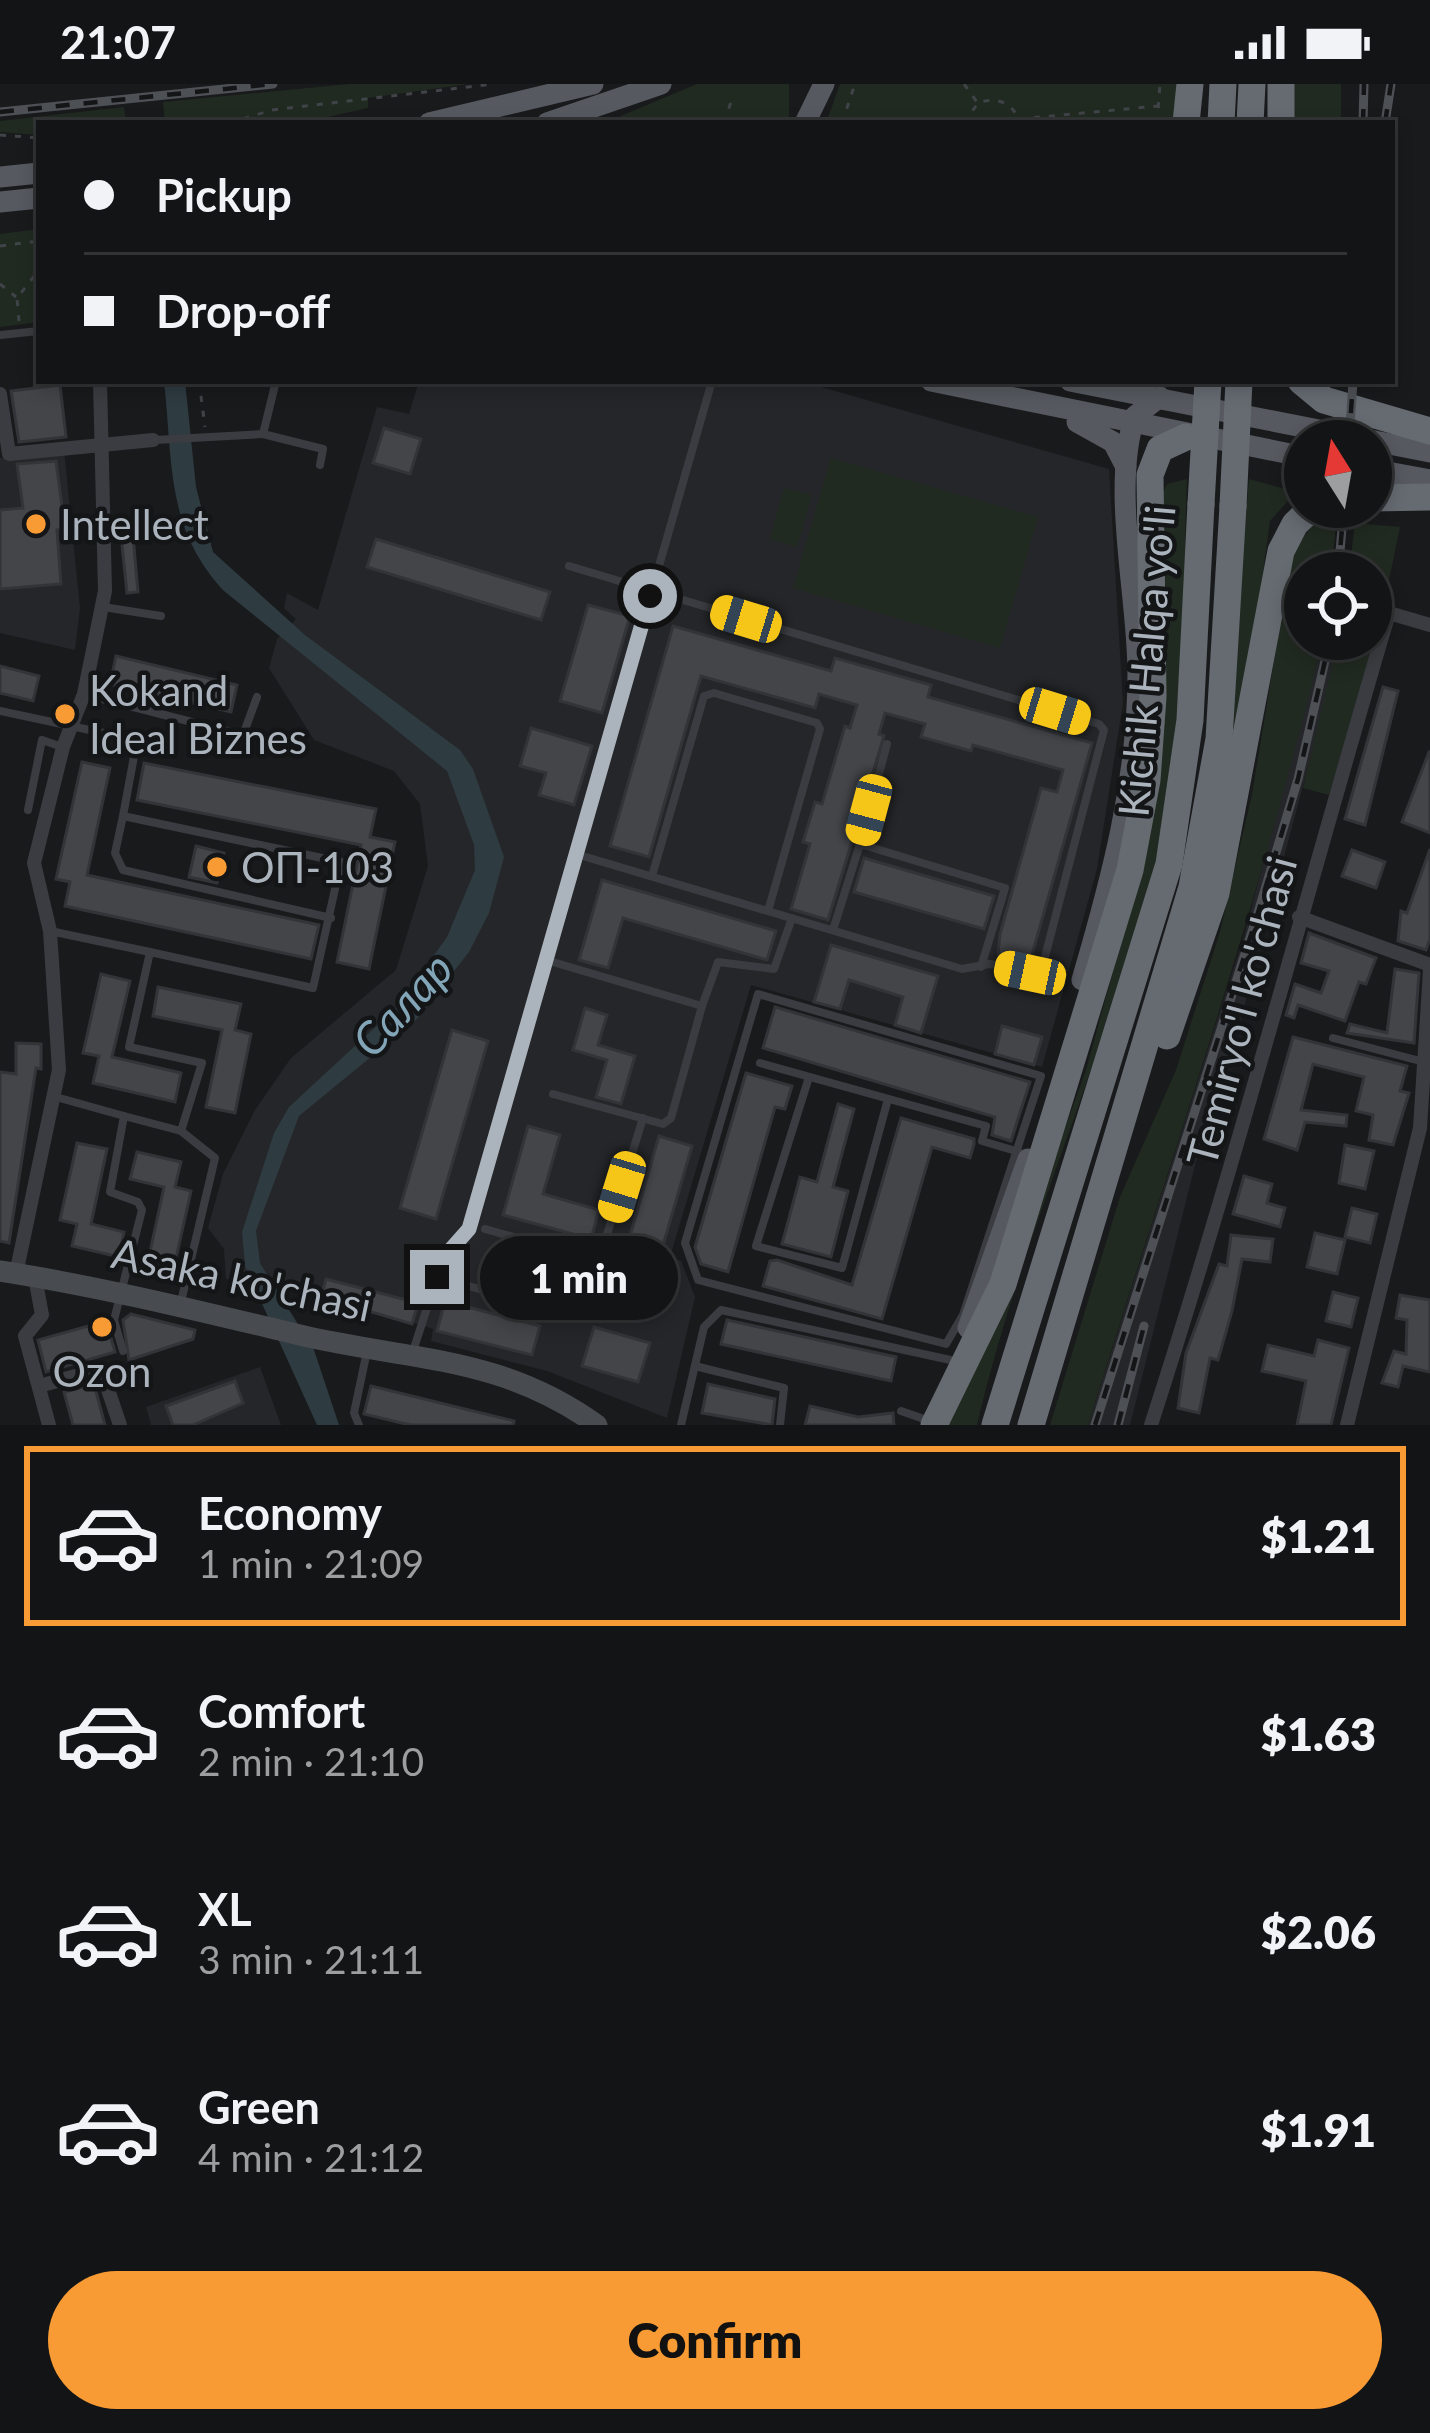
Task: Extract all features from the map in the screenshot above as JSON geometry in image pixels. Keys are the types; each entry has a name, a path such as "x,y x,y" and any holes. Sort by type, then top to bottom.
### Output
{"highway":[{"path":"1186,120 1190,84"},
{"path":"1221,120 1223,84"},
{"path":"1250,120 1252,84"},
{"path":"1281,84 1281,120"},
{"name":"Kichik Halqa yo'li","path":"995,1425 1169,864 1190,720 1208,384"},
{"name":"Kichik Halqa yo'li","path":"1031,1425 1160,1005 1210,802 1239,384"},
{"path":"1305,384 1324,400 1430,431"},
{"path":"926,1423 1003,1284 1036,1157 1140,825 1153,697 1150,475 1164,445 1186,437"},
{"path":"1392,498 1430,497"},
{"path":"1104,1190 1201,945 1240,781 1281,551 1292,528"}],"main road":[{"path":"442,120 593,84"},
{"path":"556,120 661,84"},
{"path":"802,84 803,120"},
{"path":"805,120 824,84"},
{"path":"0,177 36,173"},
{"path":"0,202 36,198"},
{"path":"944,384 1284,453"},
{"path":"1086,384 1430,452"},
{"path":"926,1423 1036,1157 1117,861 1131,788 1138,677 1126,467 1132,426 1141,407 1160,398"},
{"path":"1049,409 1113,442 1126,467"},
{"path":"1392,473 1430,480"}],"street":[{"path":"49,1425 25,1336 42,1315 17,1274 56,1097 50,931 34,863 63,747 84,694 103,608 100,384"},
{"path":"0,394 7,453 153,440"},
{"name":"Temiryo'l ko'chasi","path":"1151,1425 1229,1182 1299,916 1389,613 1430,625"},
{"path":"1299,916 1430,968 1420,1128 1347,1425"},
{"name":"Asaka ko'chasi","path":"17,1274 122,1293 308,1337 412,1352 523,1381 557,1396 597,1425"},
{"path":"39,1385 101,1369 120,1425"}],"lane":[{"path":"0,335 36,331"},
{"path":"262,434 275,384"},
{"path":"412,1352 445,1256 469,1229 711,384"},
{"path":"153,440 262,434 323,449 320,464"},
{"path":"569,566 1100,724 1103,742 1041,972 962,969 576,854"},
{"path":"103,608 161,616"},
{"path":"652,876 704,696 714,693 817,723 820,729 768,911"},
{"path":"84,694 243,736 256,697"},
{"path":"0,711 132,744 115,853 123,870 331,918"},
{"path":"28,811 42,740 63,747"},
{"path":"833,930 887,744"},
{"path":"50,931 314,988 341,862 123,816"},
{"path":"860,844 1005,888 981,967"},
{"path":"553,1094 663,1124 671,1118 718,962 773,969 792,918"},
{"path":"150,952 129,1047 202,1063 181,1131"},
{"path":"546,960 702,1006"},
{"path":"758,994 1041,1076 963,1315 946,1344 698,1280 685,1244 758,994"},
{"path":"1333,1038 1424,1062"},
{"path":"760,1063 986,1126 982,1142 1036,1157"},
{"path":"809,1077 757,1246 842,1268 888,1099"},
{"path":"56,1097 181,1131 215,1158 180,1306"},
{"path":"123,1351 114,1320 142,1210 138,1202 110,1192 124,1116"},
{"path":"485,1229 588,1258 600,1256 643,1118"},
{"path":"437,1277 552,1310"},
{"path":"681,1425 704,1327 721,1310 955,1361"},
{"path":"359,1425 354,1413 368,1346"},
{"path":"695,1366 784,1388 780,1425"},
{"path":"901,1412 926,1423"}],"path":[{"path":"239,120 272,110 493,84"},
{"path":"843,120 855,84"},
{"path":"964,84 978,103"},
{"path":"1157,120 1160,84"},
{"path":"725,120 730,102"},
{"path":"978,103 1005,102 1018,120"},
{"path":"966,120 978,103"},
{"path":"1028,120 1158,106"},
{"path":"0,135 36,138"},
{"path":"0,246 36,241"},
{"path":"17,298 36,274"},
{"path":"0,284 17,298 21,333"},
{"path":"199,384 207,436"}],"shaded area":[{"path":"349,84 468,84 368,98 368,108 314,120 165,120 163,102"},
{"path":"697,84 789,84 789,120 611,120"},
{"path":"840,84 1178,84 1175,120 827,120"},
{"path":"1292,84 1341,84 1341,120 1292,120"},
{"path":"124,107 126,120 36,120 36,135 0,132 0,121"},
{"path":"36,229 36,322 0,327 0,234"},
{"path":"418,384 811,384 1109,469 1123,703 1097,869 1042,1067 751,985 670,1257 681,1261 695,1297 667,1418 547,1371 431,1341 433,1329 280,1281 268,1285 226,1279 224,1249 208,1228 223,1174 255,1110 291,1058 396,970 428,866 420,804 394,771 314,740 269,668 277,639 296,619 284,608 287,593 318,610 377,407 409,414"},
{"name":"Intellect","path":"64,450 80,608 75,650 0,633 0,458"},
{"path":"831,458 1038,517 1000,648 793,588"},
{"path":"1187,479 1181,702 1163,833 1121,982 1019,1276 977,1425 947,1425 1007,1289 1086,1070 1137,883 1158,504 1167,484"},
{"path":"1249,479 1284,489 1284,505 1270,521 1247,688 1223,793"},
{"path":"784,488 812,495 797,547 770,539"},
{"path":"1400,527 1392,566 1392,552 1352,552 1354,528"},
{"path":"1310,528 1336,528 1333,552 1295,552"},
{"path":"1284,600 1284,660 1317,660 1269,843 1088,1425 1050,1425 1120,1197 1176,1070 1220,932 1252,794"},
{"path":"1316,660 1336,660 1242,1015 1200,1145 1130,1425 1088,1425 1244,936"},
{"path":"1334,660 1369,660 1329,795 1303,788"},
{"path":"260,1367 281,1425 151,1425 146,1407"}],"water":[{"name":"Салар","path":"164,384 185,384 196,487 213,552 305,635 460,750 473,769 504,857 489,913 469,952 416,1020 299,1116 256,1231 260,1263 314,1350 339,1425 317,1425 245,1266 242,1232 274,1133 289,1107 396,1008 447,937 475,870 474,845 447,771 224,591 191,543 171,466"}],"building":[{"path":"60,385 66,437 19,442 11,391"},
{"path":"384,428 421,439 410,474 373,463"},
{"path":"56,461 65,529 57,530 61,584 0,589 0,510 23,508 17,464"},
{"path":"132,525 138,592 127,593 120,526"},
{"path":"376,539 550,592 541,620 367,567"},
{"path":"588,605 630,616 602,713 560,701"},
{"path":"673,626 831,671 835,658 931,685 928,697 1092,743 1030,962 998,954 1000,934 1041,788 1057,792 1063,770 973,745 971,751 921,737 925,724 885,713 879,734 884,736 828,920 791,909 810,844 803,842 815,802 822,804 845,726 850,728 857,705 819,694 815,708 701,676 649,857 610,846"},
{"path":"116,656 237,685 231,712 110,684"},
{"path":"0,666 39,676 33,701 0,693"},
{"path":"1383,687 1398,691 1365,825 1345,819"},
{"path":"531,728 592,746 574,805 539,795 546,773 520,766"},
{"path":"1430,752 1430,833 1402,822"},
{"path":"82,762 110,768 87,875 319,925 311,959 65,906 70,882 56,879"},
{"path":"144,763 376,809 370,837 395,842 369,969 337,962 361,845 137,800"},
{"path":"196,846 224,853 217,883 189,877"},
{"path":"1430,849 1426,950 1398,941 1401,911 1407,913"},
{"path":"1352,850 1385,862 1376,888 1342,876"},
{"path":"864,858 994,896 984,929 854,892"},
{"path":"602,880 776,931 767,960 623,918 608,968 579,960"},
{"path":"1309,933 1376,958 1366,984 1359,982 1345,1021 1298,1005 1294,1018 1286,1015 1295,984 1321,993 1329,971 1301,963"},
{"path":"831,945 938,976 921,1033 895,1025 903,997 849,980 840,1009 814,1002"},
{"path":"1395,969 1419,973 1414,1043 1347,1033 1350,1024 1387,1033"},
{"path":"101,974 130,981 112,1057 181,1073 175,1102 93,1083 99,1056 83,1053"},
{"path":"158,987 241,1004 235,1030 251,1034 235,1113 206,1107 222,1030 153,1016"},
{"path":"775,1007 1030,1082 1011,1141 992,1135 995,1117 763,1048"},
{"path":"585,1008 607,1015 598,1045 635,1056 621,1104 596,1097 607,1060 573,1050"},
{"path":"1002,1026 1042,1037 1034,1065 995,1054"},
{"path":"452,1030 488,1041 436,1219 400,1208"},
{"path":"1293,1037 1407,1066 1400,1091 1409,1093 1393,1145 1369,1140 1373,1115 1356,1111 1364,1077 1313,1064 1301,1110 1347,1115 1346,1126 1305,1122 1297,1150 1264,1139"},
{"path":"16,1043 41,1044 41,1069 36,1068 9,1243 0,1241 0,1072 16,1074"},
{"path":"746,1073 792,1086 785,1109 775,1107 728,1272 701,1264 695,1247"},
{"path":"838,1104 854,1109 833,1187 848,1191 831,1257 782,1244 800,1177 817,1182"},
{"path":"901,1118 974,1139 974,1144 970,1158 932,1147 882,1319 763,1286 770,1261 777,1260 852,1285"},
{"path":"528,1126 560,1135 543,1194 599,1210 591,1239 503,1215"},
{"path":"659,1136 692,1146 657,1266 624,1256"},
{"path":"77,1143 107,1149 91,1224 124,1232 119,1257 72,1246 77,1224 60,1220"},
{"path":"1345,1145 1374,1151 1365,1189 1339,1183"},
{"path":"137,1152 181,1162 175,1187 191,1191 174,1267 148,1261 164,1187 130,1179"},
{"path":"1244,1176 1272,1184 1267,1203 1285,1208 1280,1227 1233,1214"},
{"path":"1352,1208 1377,1214 1370,1243 1345,1237"},
{"path":"1315,1233 1345,1240 1337,1274 1307,1267"},
{"path":"1231,1235 1273,1239 1270,1262 1242,1259 1232,1311 1218,1360 1210,1358 1199,1413 1178,1408 1186,1353 1219,1264 1227,1266"},
{"path":"326,1279 418,1303 412,1324 321,1297"},
{"path":"1333,1292 1358,1298 1351,1327 1326,1321"},
{"path":"1400,1295 1430,1300 1430,1372 1403,1366 1398,1387 1382,1383 1394,1351 1406,1354 1407,1320 1396,1318"},
{"path":"445,1301 540,1326 532,1355 437,1331"},
{"path":"131,1314 195,1330 193,1339 129,1360 123,1320"},
{"path":"727,1320 896,1357 891,1381 721,1344"},
{"path":"106,1321 115,1352 46,1372 38,1340"},
{"path":"594,1327 650,1343 638,1382 582,1366"},
{"path":"1318,1340 1349,1348 1331,1425 1297,1425 1306,1381 1262,1371 1268,1345 1314,1356"},
{"path":"235,1381 243,1403 193,1425 173,1425 166,1406"},
{"path":"94,1384 105,1425 73,1425 64,1392"},
{"path":"708,1384 775,1399 772,1425 702,1413"},
{"path":"371,1386 514,1421 513,1425 410,1425 364,1414"},
{"path":"810,1406 858,1417 893,1413 894,1425 805,1425"}],"railway":[{"path":"0,112 273,84"},
{"path":"1363,120 1364,84"},
{"path":"1385,120 1391,84"},
{"path":"1350,420 1353,384"},
{"path":"1340,552 1342,528"},
{"path":"1095,1425 1257,916 1298,779 1325,660"},
{"path":"1118,1425 1144,1326"}],"place":[{"name":"Intellect","path":"36,524"},
{"name":"Kokand Ideal Biznes","path":"65,714"},
{"name":"ОП-103","path":"217,867"},
{"name":"Ozon","path":"102,1327"}],"route":[{"path":"437,1277 445,1256 469,1229 650,596"}]}
